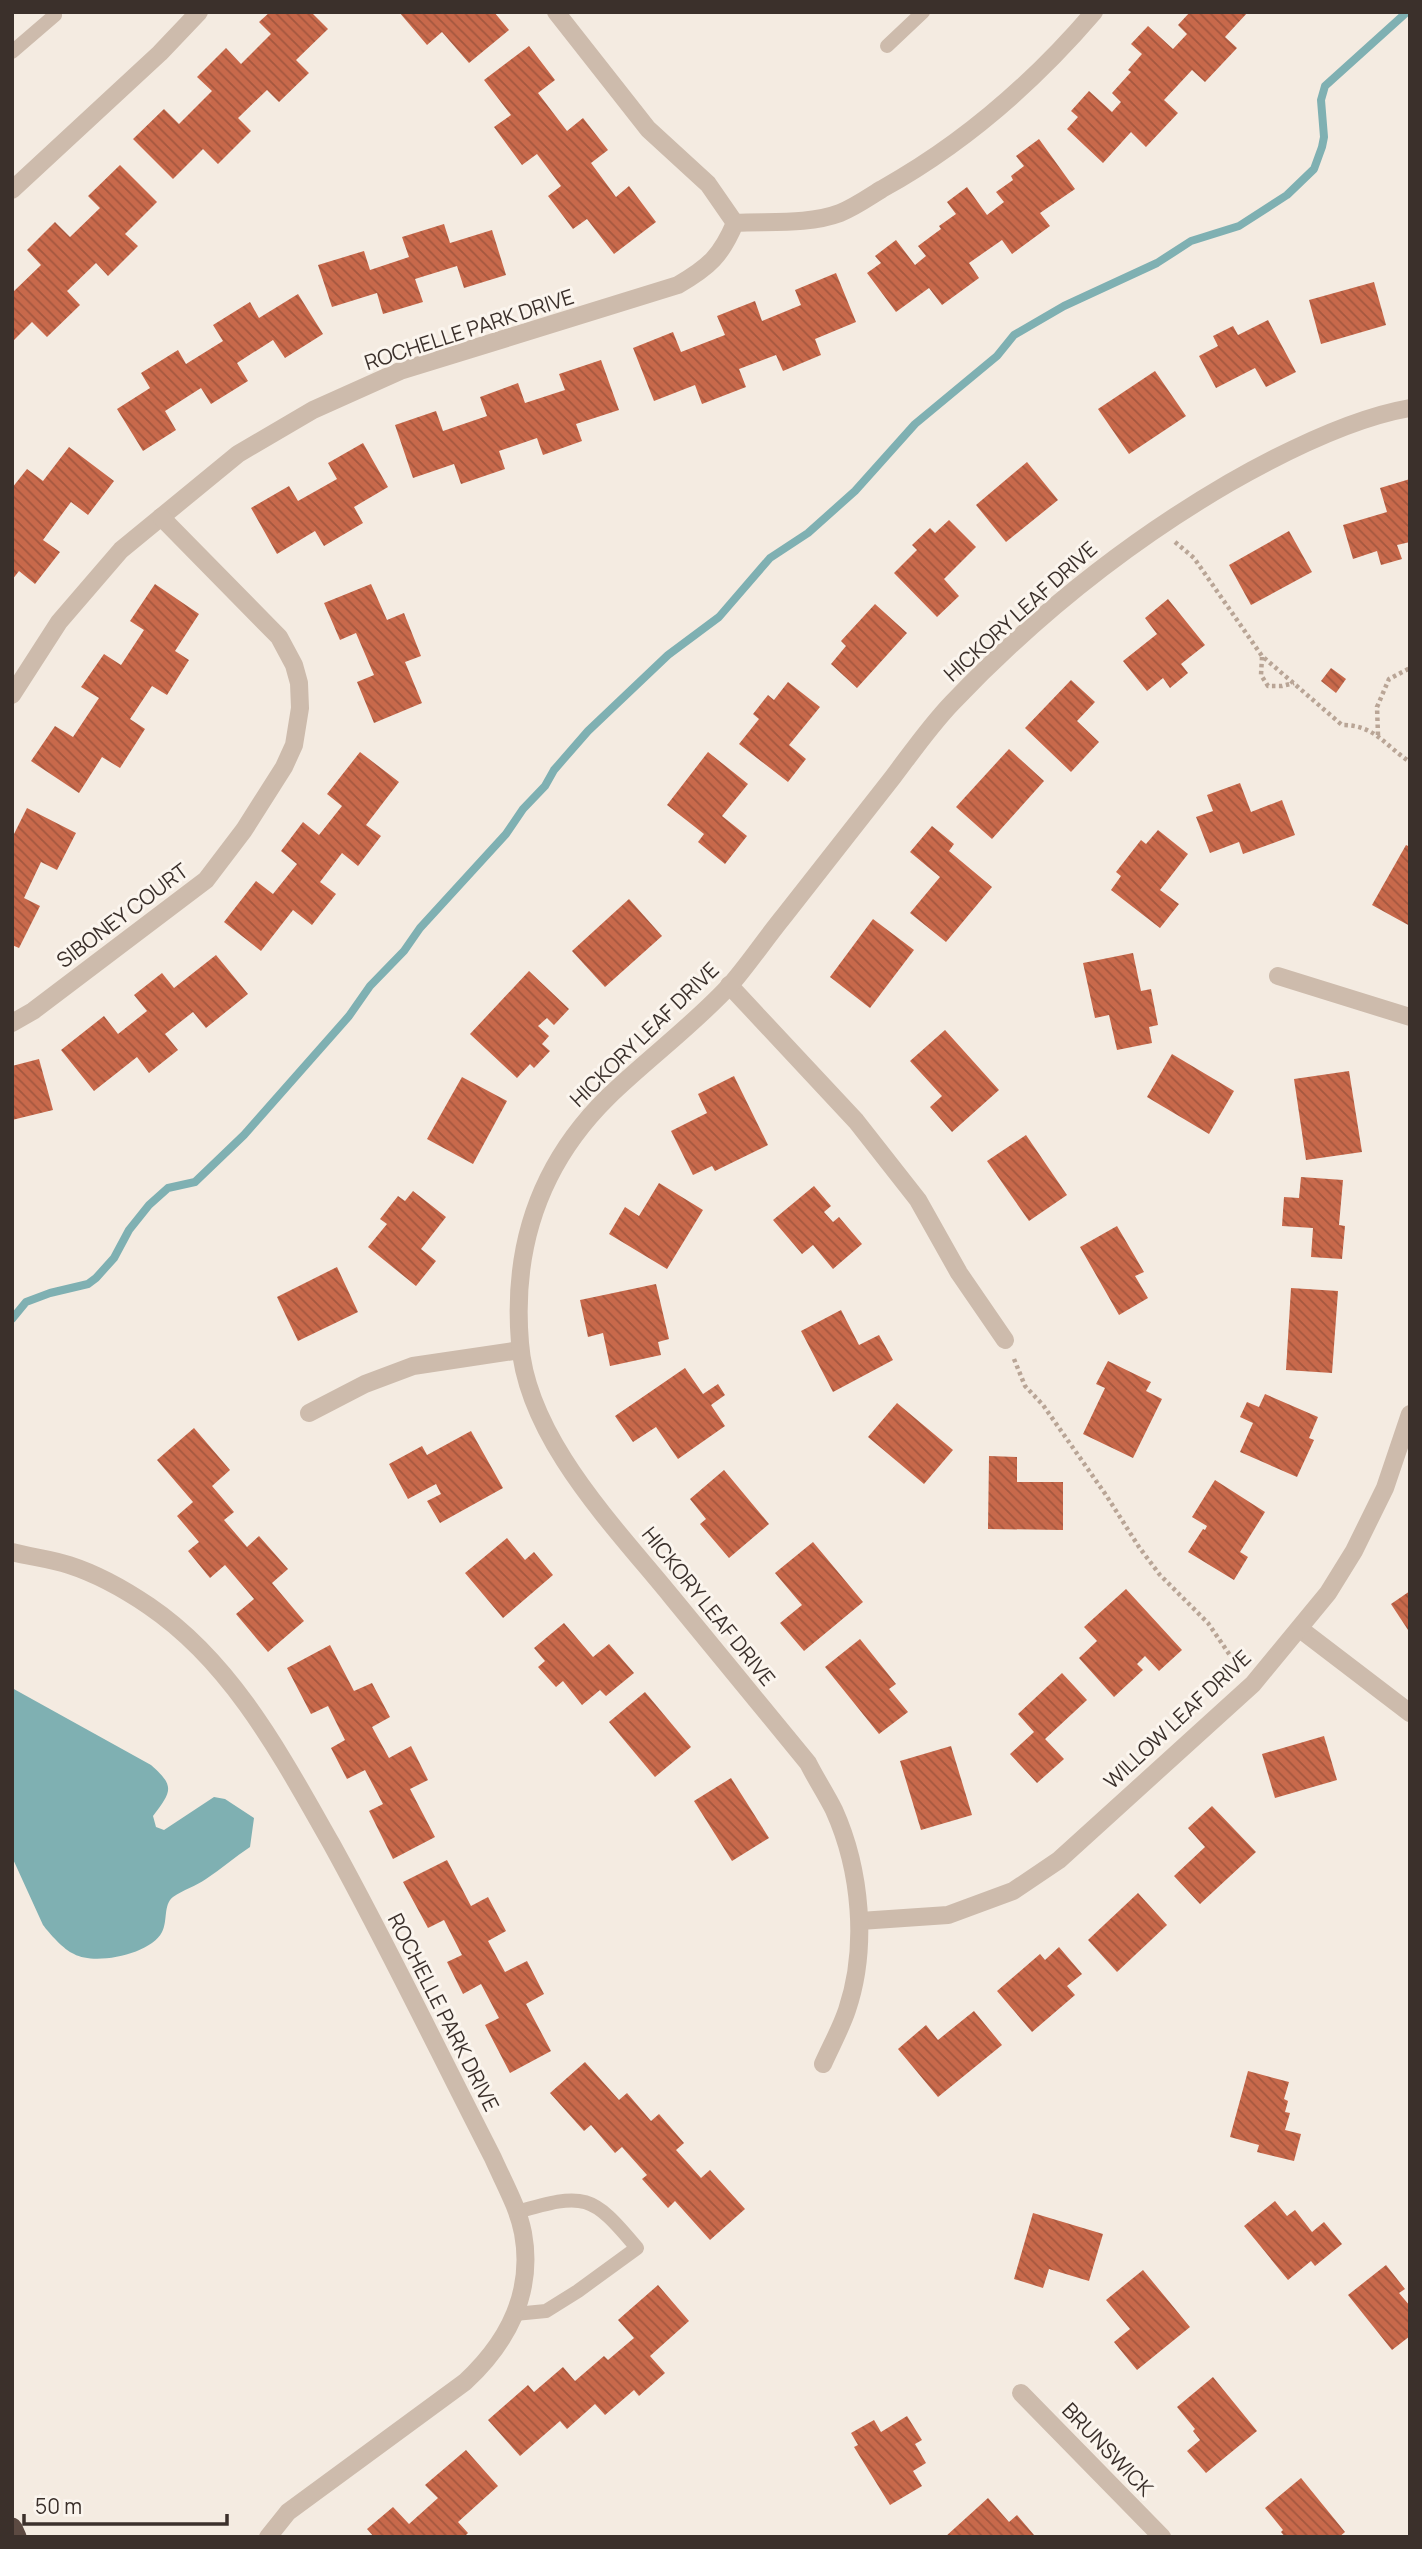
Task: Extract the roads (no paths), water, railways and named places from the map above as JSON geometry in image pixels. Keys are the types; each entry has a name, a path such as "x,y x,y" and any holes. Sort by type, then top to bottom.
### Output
{"highway":[{"path":"12,2528 16,2537"}],"street":[{"path":"12,190 160,53 199,12"},
{"path":"556,12 648,129 708,184 735,223 805,221 840,213 904,177 958,140 1028,83 1094,12"},
{"name":"ROCHELLE PARK DRIVE","path":"12,695 59,622 121,550 238,454 313,410 400,371 678,285 706,268 724,248 735,223"},
{"name":"HICKORY LEAF DRIVE","path":"824,2064 847,2009 857,1966 860,1921 850,1863 834,1811 808,1763 584,1490 552,1441 530,1390 520,1350 518,1301 525,1241 545,1182 575,1134 606,1099 729,985 949,706 1069,592 1116,555 1161,525 1261,465 1333,433 1392,411 1410,408"},
{"name":"SIBONEY COURT","path":"12,1023 33,1011 206,880 244,830 284,767 294,745 300,708 299,683 294,665 279,637 161,517"},
{"path":"1278,976 1410,1017"},
{"path":"729,985 856,1121 887,1160 918,1200 959,1273 1005,1340"},
{"path":"309,1413 365,1384 413,1366 520,1350"},
{"name":"WILLOW LEAF DRIVE","path":"860,1921 948,1915 1013,1891 1059,1860 1253,1684 1328,1593 1354,1551 1385,1488 1410,1414"},
{"name":"ROCHELLE PARK DRIVE","path":"12,1552 67,1564 120,1588 178,1629 236,1691 280,1752 360,1895 487,2146 517,2212 523,2235 522,2289 507,2333 488,2361 465,2382 288,2512 268,2537"},
{"path":"1300,1629 1410,1713"},
{"name":"BRUNSWICK","path":"1021,2393 1161,2537"}],"lane":[{"path":"12,52 55,15 54,12"},
{"path":"887,46 923,12"},
{"path":"515,2314 546,2311 637,2248 602,2209 576,2199 557,2200 517,2212"}],"water":[{"path":"12,1688 151,1765 159,1772 168,1789 153,1816 156,1827 164,1830 214,1797 225,1799 254,1818 250,1847 206,1879 173,1897 168,1904 162,1932 156,1940 135,1952 108,1958 83,1957 66,1949 43,1925 12,1857"}],"waterway":[{"path":"12,1319 26,1302 88,1284 96,1278 114,1258 129,1230 149,1205 168,1188 195,1182 244,1135 349,1016 370,986 404,951 420,928 506,834 523,809 545,786 554,770 588,731 668,655 719,617 770,558 808,533 855,491 915,424 997,356 1014,335 1064,306 1157,263 1191,241 1239,226 1287,195 1314,169 1322,147 1324,137 1321,100 1325,86 1407,12"}]}
